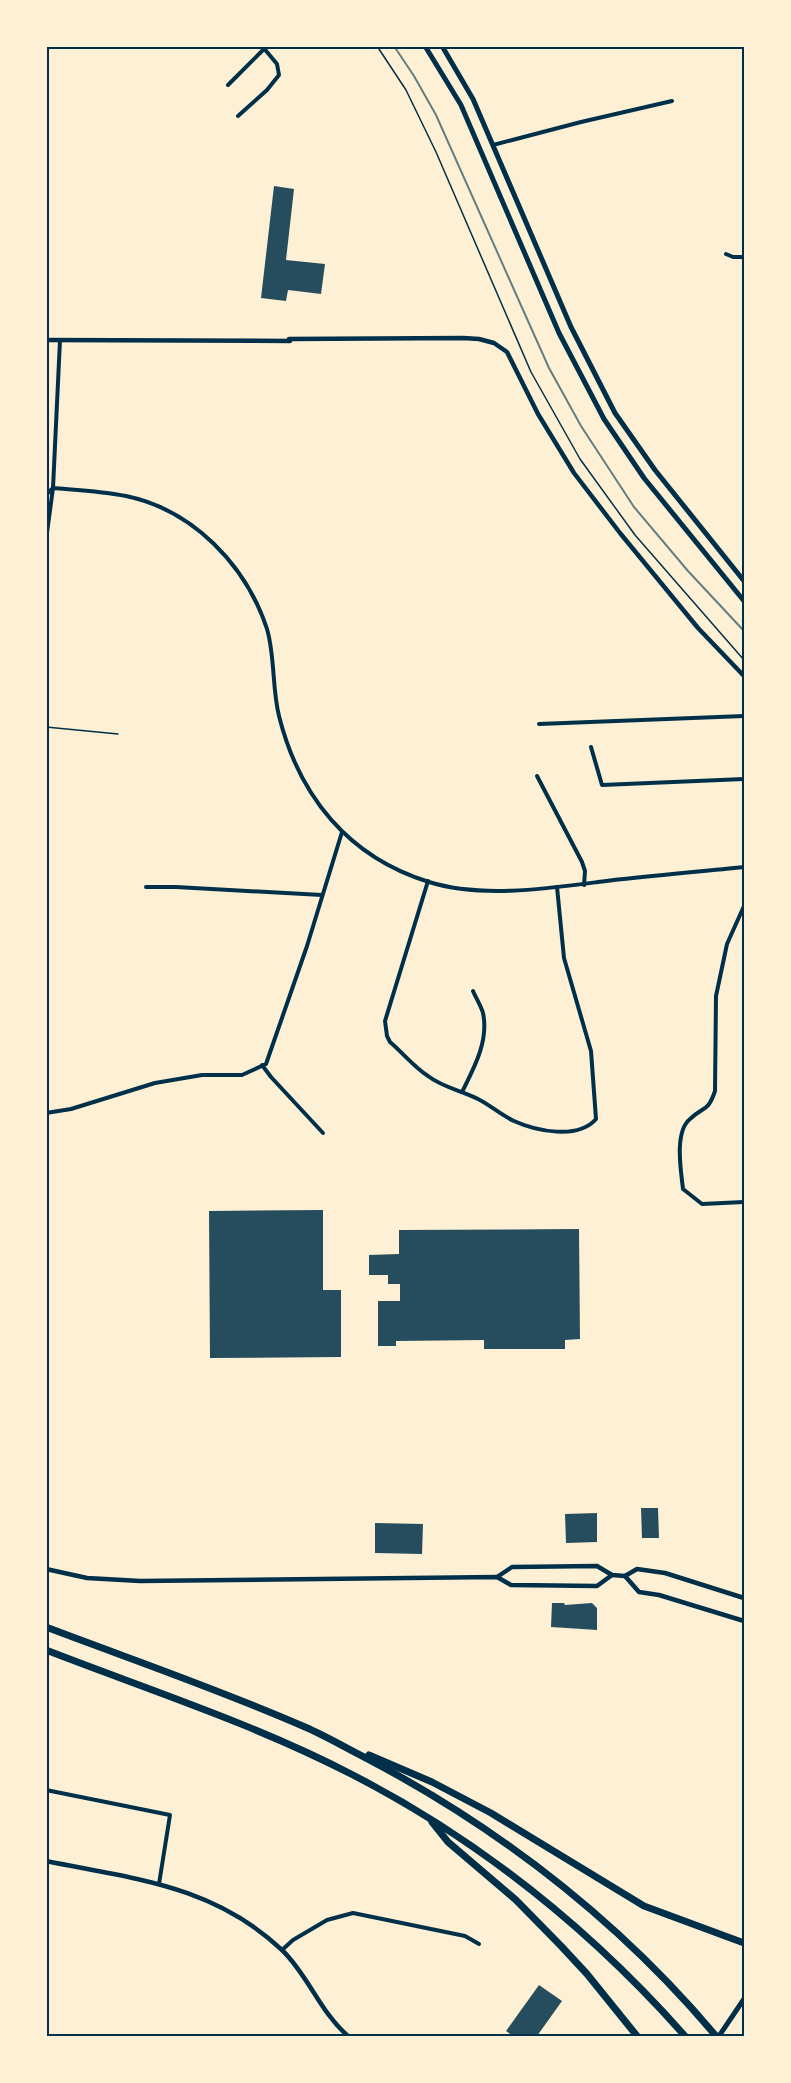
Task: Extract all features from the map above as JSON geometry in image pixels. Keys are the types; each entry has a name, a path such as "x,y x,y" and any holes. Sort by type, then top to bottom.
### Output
{"highway":[{"path":"46,1627 257,1707 432,1782 481,1808 644,1906 744,1943"},
{"path":"46,1650 286,1744 353,1775 427,1817 476,1849 549,1904 619,1966 686,2037"},
{"path":"323,1736 440,1799 489,1830 536,1865 619,1934 717,2037"},
{"path":"427,1817 448,1842 507,1893 562,1947 587,1974 637,2037"}],"main road":[{"path":"425,46 461,105 559,333 604,419 645,478 744,601"},
{"path":"442,46 472,99 572,329 615,413 655,470 744,581"},
{"path":"717,2037 744,1999"}],"street":[{"path":"228,85 263,48 277,64 279,75 267,90 238,116"},
{"path":"493,145 672,101"},
{"path":"726,254 733,257 744,257"},
{"path":"46,340 290,342 289,339 463,338 494,343 507,352 538,414 574,473 691,620 744,676"},
{"path":"46,540 53,488 60,340"},
{"path":"46,495 53,488 128,496 162,508 201,531 222,552 248,586 266,627 270,640 279,714 293,760 310,794 342,832 379,860 428,881 466,889 502,890 584,885 744,867"},
{"path":"539,724 744,716"},
{"path":"591,747 602,784 744,779"},
{"path":"537,776 582,862 585,871 584,885"},
{"path":"46,1113 70,1109 155,1083 202,1075 242,1075 266,1064 342,832"},
{"path":"428,881 385,1021 390,1042 429,1077 477,1098 514,1121 539,1129 580,1130 589,1126 596,1119 591,1051 564,958 557,887"},
{"path":"147,887 322,895"},
{"path":"744,906 727,944 716,996 715,1090 706,1108 689,1119 683,1131 679,1156 683,1189 702,1204 744,1202"},
{"path":"462,1092 480,1053 484,1038 483,1013 473,991"},
{"path":"262,1065 323,1133"},
{"path":"46,1569 87,1578 140,1581 497,1577 512,1568 597,1566 612,1575 625,1576 637,1569 664,1573 744,1598"},
{"path":"497,1577 511,1585 597,1586 612,1575"},
{"path":"625,1576 639,1592 659,1595 744,1621"},
{"path":"46,1790 170,1815 159,1884"},
{"path":"46,1861 159,1884 191,1893 252,1924 282,1950 302,1973 336,2026 348,2037"},
{"path":"282,1950 293,1940 327,1920 353,1913 465,1936 478,1944"}],"lane":[{"path":"46,727 118,734"}],"path":[{"path":"377,46 406,90 436,152 531,372 579,459 635,535 744,660"}],"building":[{"path":"274,186 294,189 286,260 325,264 321,294 288,290 286,301 261,298"},
{"path":"323,1210 323,1290 341,1290 341,1357 210,1358 209,1211"},
{"path":"579,1229 580,1339 565,1340 565,1349 484,1349 484,1340 396,1341 396,1346 378,1346 378,1301 400,1301 400,1284 388,1284 388,1275 369,1275 369,1255 399,1254 399,1230"},
{"path":"641,1508 658,1508 659,1538 642,1538"},
{"path":"597,1513 597,1542 566,1543 565,1514"},
{"path":"375,1523 423,1524 422,1554 375,1553"},
{"path":"552,1603 564,1603 565,1605 592,1603 597,1608 597,1630 551,1627"},
{"path":"539,1985 562,2001 537,2036 513,2036 506,2031"}],"railway":[{"path":"394,46 436,115 549,368 581,426 634,507 688,571 744,631"}]}
